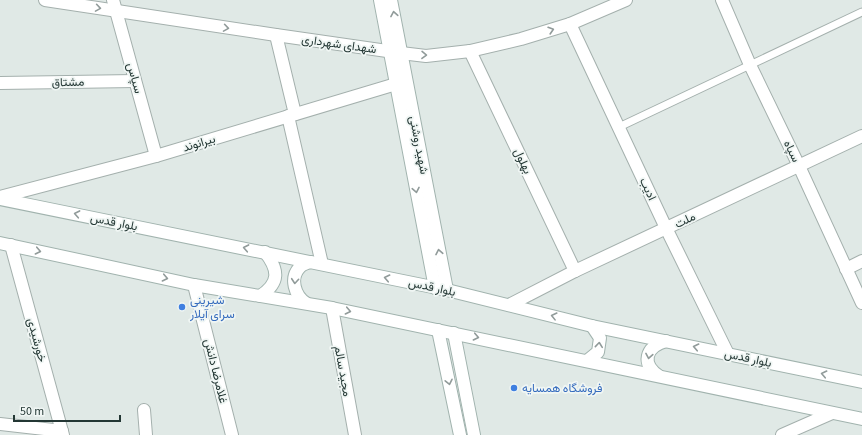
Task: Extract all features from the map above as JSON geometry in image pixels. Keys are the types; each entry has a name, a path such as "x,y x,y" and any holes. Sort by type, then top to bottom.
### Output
{"street":[{"name":"شهدای شهرداری","path":"45,0 115,6 276,35 426,56 470,51 521,39 570,24 626,0"},
{"name":"شهید روشنی","path":"380,0 396,52 396,84 441,289"},
{"name":"شهید روشنی","path":"391,0 396,52 441,289"},
{"name":"سپاه","path":"722,0 750,65 800,166 862,303"},
{"name":"سپاس","path":"115,6 156,156"},
{"name":"ادیب","path":"570,24 666,228 728,354"},
{"path":"276,35 316,263 303,265 298,269 294,276 296,293 306,304"},
{"name":"بهلول","path":"470,51 575,271"},
{"name":"مشتاق","path":"0,83 135,80"},
{"name":"بیرانوند","path":"0,198 156,156 396,84"},
{"name":"ملت","path":"509,305 575,271 862,136"},
{"name":"بلوار قدس","path":"0,198 441,289 592,326 862,382"},
{"path":"6,244 194,284 332,308 862,419"},
{"name":"خورشیدی","path":"6,244 62,433"},
{"path":"260,296 269,290 276,276 273,263 265,252"},
{"path":"846,269 862,261"},
{"name":"غلامرضا دانش","path":"194,284 232,435"},
{"name":"مجید سالم","path":"332,308 355,435"},
{"path":"587,361 598,352 600,338 592,326"},
{"path":"438,330 460,435"},
{"path":"454,333 474,435"},
{"path":"659,376 649,368 647,360 649,351 652,347 666,341"},
{"path":"144,410 146,435"},
{"path":"782,435 832,413"},
{"path":"0,424 62,433"}],"lane":[{"path":"619,127 862,12"}],"place":[{"name":"شیرینی سرای آیلار","path":"182,307"},
{"name":"فروشگاه همسایه","path":"514,388"}]}
